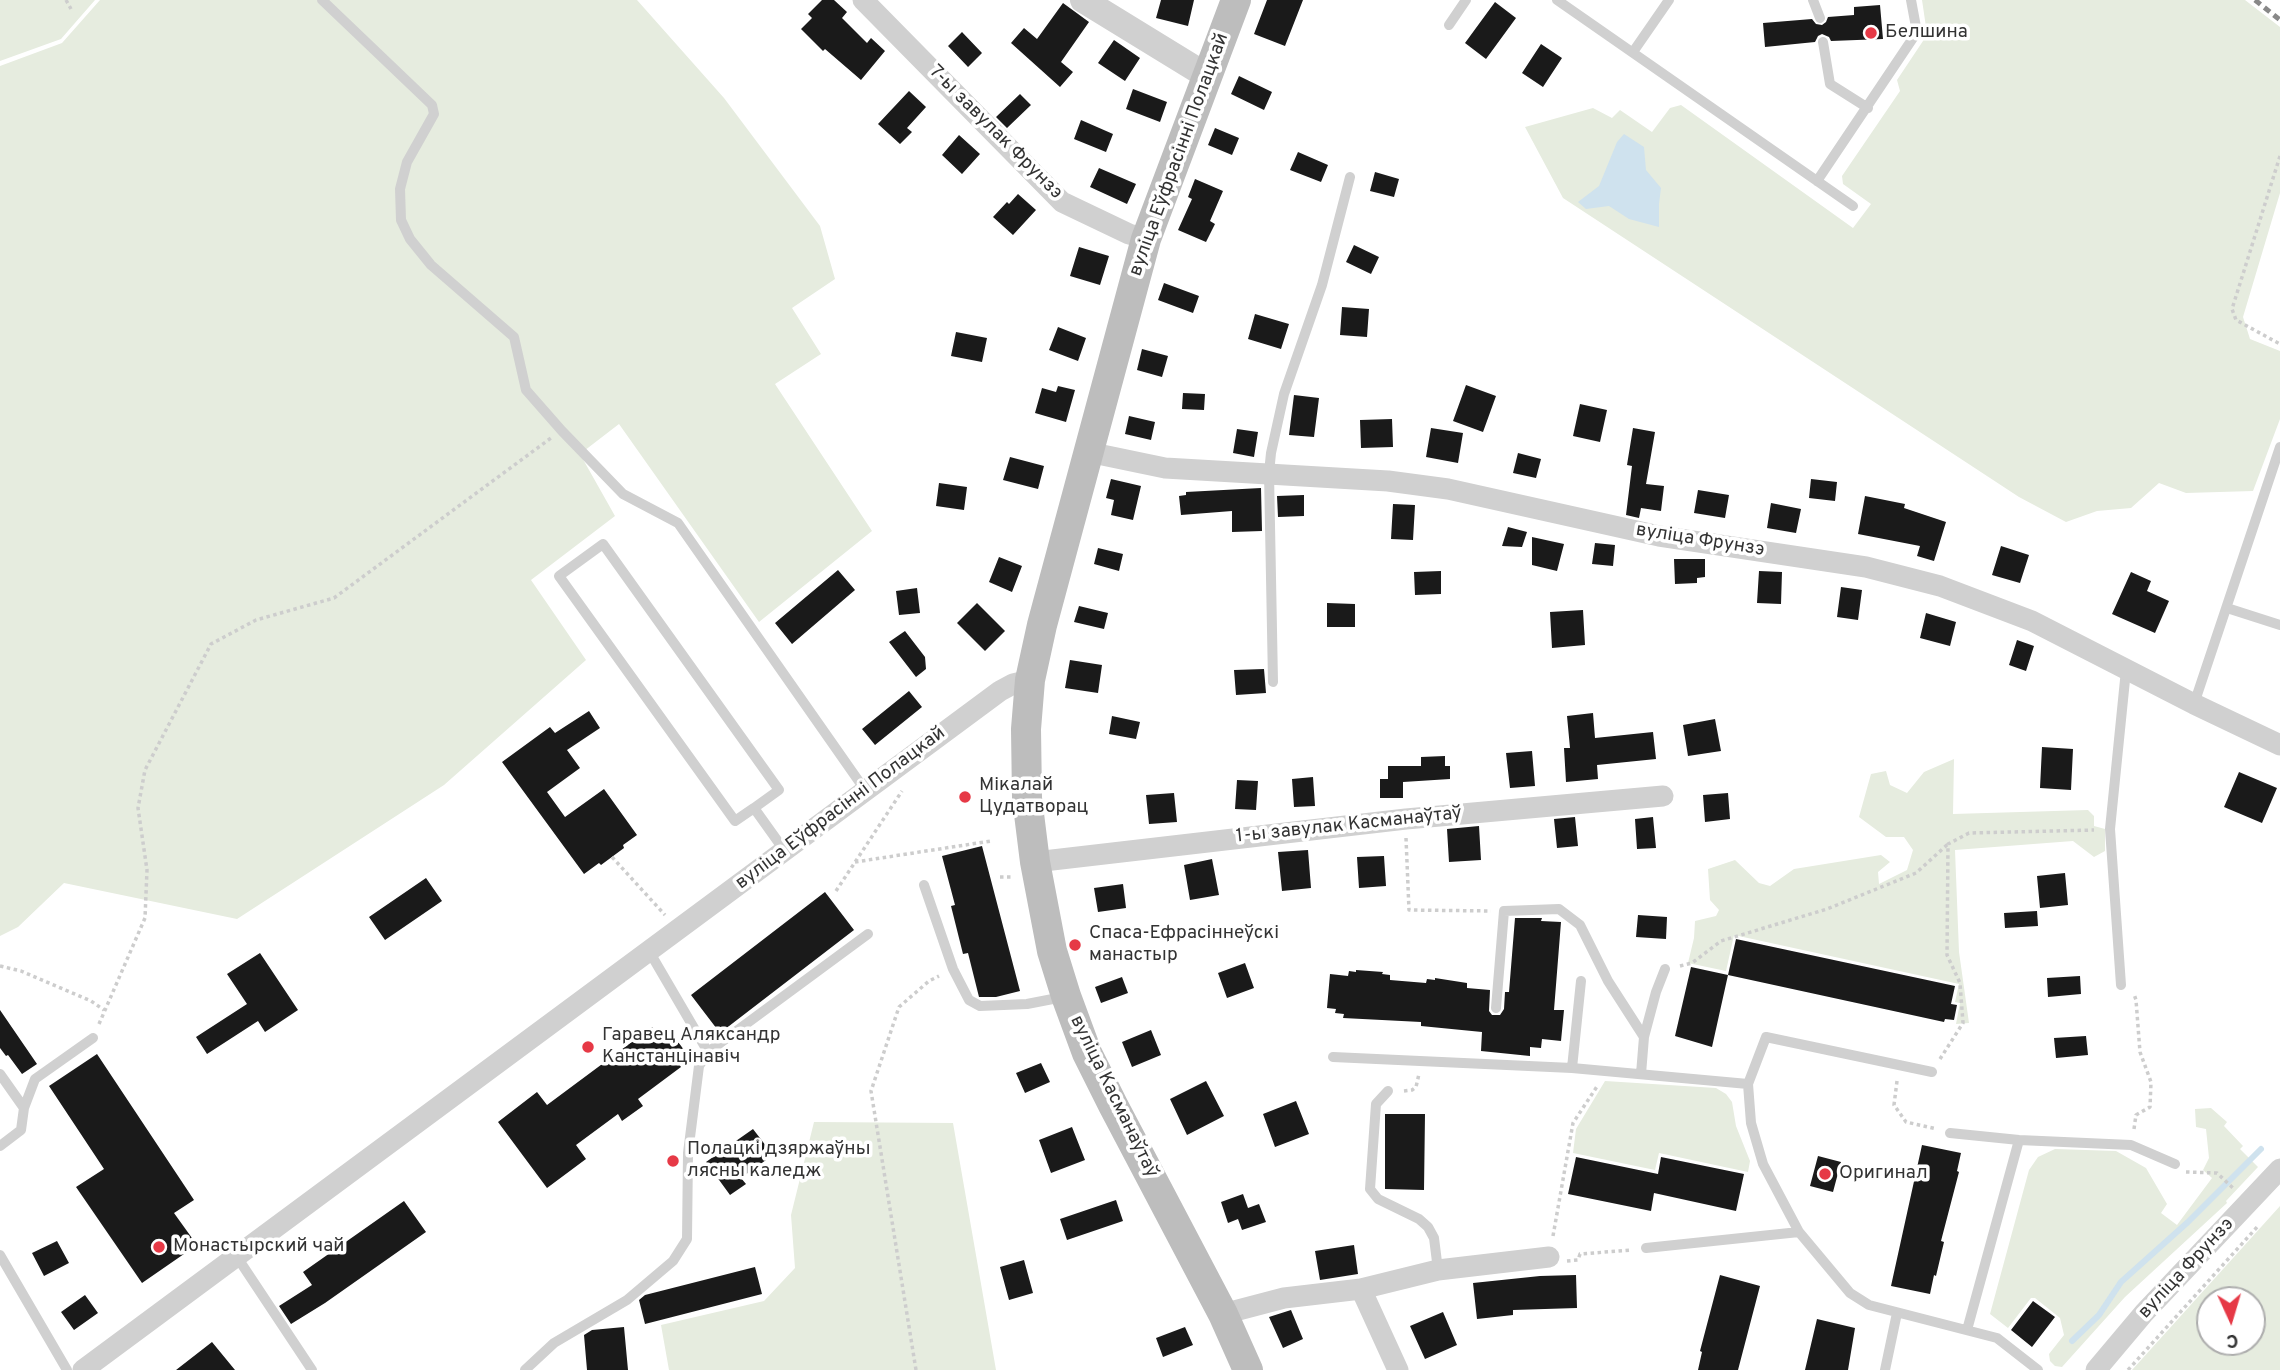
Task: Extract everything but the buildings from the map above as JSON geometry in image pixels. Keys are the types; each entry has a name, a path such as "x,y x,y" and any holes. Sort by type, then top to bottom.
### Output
{"main road":[{"name":"вуліца Еўфрасінні Полацкай","path":"1030,680 1042,625 1146,239 1236,0"},
{"name":"вуліца Касманаўтаў","path":"1030,680 1026,729 1027,798 1035,862 1052,951 1066,996 1087,1053 1223,1314 1248,1370"}],"street":[{"name":"7-ы завулак Фрунзэ","path":"863,0 1062,202 1129,234 1146,239"},
{"path":"1083,0 1207,76"},
{"name":"вуліца Фрунзэ","path":"1088,452 1164,468 1388,481 1448,489 1660,536 1866,567 1940,586 2032,621 2280,745"},
{"name":"вуліца Еўфрасінні Полацкай","path":"83,1370 1000,691 1030,680"},
{"name":"1-ы завулак Касманаўтаў","path":"1035,862 1406,819 1663,796"},
{"name":"вуліца Фрунзэ","path":"2096,1370 2144,1313 2280,1170"},
{"path":"1223,1314 1284,1298 1361,1289 1438,1270 1549,1257"},
{"path":"1361,1289 1398,1370"}],"lane":[{"path":"322,0 432,105 433,114 407,162 400,189 401,220 410,239 431,265 514,337 526,390 562,431 622,494 678,523 865,790"},
{"path":"1449,25 1466,0"},
{"path":"1557,0 1853,206"},
{"path":"1633,52 1669,0"},
{"path":"1812,0 1820,18"},
{"path":"1817,181 1913,38 1916,27 1911,0"},
{"path":"1823,41 1830,84 1868,108"},
{"path":"1273,682 1269,473 1271,453 1284,394 1322,285 1350,177"},
{"path":"2194,704 2280,447"},
{"path":"603,544 779,790 754,808 735,821 559,576 603,544"},
{"path":"2227,607 2280,625"},
{"path":"2126,670 2110,830 2127,987"},
{"path":"754,808 784,850"},
{"path":"924,885 953,969 969,1000 980,1006 1027,1004 1066,996"},
{"path":"1496,1008 1504,911 1559,909 1580,925 1608,981 1644,1037"},
{"path":"525,1370 554,1343 627,1300 673,1261 687,1239 688,1153 699,1066 708,1052 868,934"},
{"path":"649,951 708,1052"},
{"path":"1641,1074 1644,1037 1665,969"},
{"path":"1572,1069 1581,982"},
{"path":"1932,1072 1766,1037 1748,1084 1751,1123 1763,1164 1799,1232 1850,1293 1869,1306 1997,1338 2038,1370"},
{"path":"0,1146 22,1130 24,1108 35,1079 93,1038"},
{"path":"1333,1057 1572,1069 1748,1084"},
{"path":"0,1074 24,1108"},
{"path":"1388,1091 1376,1104 1370,1189 1378,1199 1419,1219 1428,1227 1434,1238 1438,1270"},
{"path":"1950,1133 2019,1140 2131,1145 2175,1164"},
{"path":"1967,1330 2019,1140"},
{"path":"1646,1248 1799,1232"},
{"path":"0,1255 67,1370"},
{"path":"237,1256 312,1370"},
{"path":"1885,1370 1897,1314"}],"path":[{"path":"66,0 71,9"},
{"path":"2280,156 2232,309 2236,320 2280,344"},
{"path":"93,1038 145,918 147,870 138,808 145,770 211,644 256,620 334,597 562,431"},
{"path":"836,891 908,780"},
{"path":"1406,819 1409,910 1504,911"},
{"path":"1665,969 1692,963 1721,941 1827,909 1916,873 1948,844 1969,834 2110,830"},
{"path":"855,862 991,841"},
{"path":"1932,1072 1963,1023 1960,983 1947,955 1948,844"},
{"path":"612,857 668,920"},
{"path":"0,966 21,971 91,1001 105,1010"},
{"path":"916,1370 872,1091 899,1007 929,981 953,969"},
{"path":"2127,987 2136,1000 2140,1052 2151,1082 2150,1107 2136,1115 2131,1145"},
{"path":"1899,1065 1894,1105 1906,1122 1950,1133"},
{"path":"1549,1257 1573,1123 1606,1072"},
{"path":"2175,1164 2186,1172 2217,1173 2249,1203"},
{"path":"2128,1370 2262,1221"},
{"path":"1580,1255 1646,1248"}],"shaded area":[{"path":"0,0 95,0 61,39 0,61"},
{"path":"100,0 637,0 724,98 820,226 835,279 792,308 821,354 775,384 872,531 759,622 619,424 580,454 615,516 531,580 586,660 444,785 237,919 64,883 18,927 0,936 0,66 62,43"},
{"path":"1922,0 2245,0 2280,27 2280,193 2243,317 2250,339 2280,351 2280,419 2253,491 2186,493 2159,483 2131,508 2097,511 2066,522 2019,497 1563,198 1525,127 1593,108 1612,118 1620,110 1652,132 1670,108 1681,105 1853,228 1871,204 1843,184 1842,176 1900,91 1897,80 1923,41 1926,27"},
{"path":"1954,759 1953,814 2088,810 2094,816 2094,826 2105,829 2105,851 2094,857 2073,841 1955,850 1959,952 1969,1023 1956,1024 1960,1003 1955,1002 1959,984 1734,935 1726,971 1688,963 1695,921 1716,916 1719,910 1710,900 1708,869 1735,860 1759,883 1770,886 1794,869 1881,855 1890,862 1878,872 1879,884 1907,870 1913,850 1904,837 1886,837 1859,817 1871,774 1886,771 1890,785 1907,793 1924,772"},
{"path":"1605,1081 1716,1088 1726,1094 1732,1102 1736,1126 1750,1161 1748,1172 1659,1153 1655,1170 1573,1153 1576,1129"},
{"path":"2211,1108 2227,1122 2224,1126 2243,1146 2240,1149 2258,1167 2227,1203 2125,1297 2062,1367 2055,1366 2050,1361 2049,1354 2064,1335 2060,1318 2035,1298 2031,1298 2008,1328 1990,1314 2029,1170 2038,1157 2055,1149 2116,1151 2146,1168 2167,1204 2161,1213 2177,1225 2212,1178 2203,1170 2209,1158 2206,1129 2196,1127 2195,1109"},
{"path":"814,1122 953,1123 996,1370 669,1370 661,1325 764,1301 795,1268 791,1215"},
{"path":"2280,1206 2280,1370 2132,1370 2196,1299 2196,1356 2266,1356 2266,1286 2208,1286"}],"water":[{"path":"1624,134 1644,147 1646,170 1661,188 1659,227 1629,219 1609,206 1586,209 1578,202 1599,186 1617,142"}],"waterway":[{"path":"2072,1341 2099,1315 2121,1282 2188,1222 2261,1149"}],"railway":[{"path":"2255,0 2280,20"}],"place":[{"name":"Белшина","path":"1871,33"},
{"name":"Мікалай Цудатворац","path":"965,797"},
{"name":"Спаса-Ефрасіннеўскі манастыр","path":"1075,945"},
{"name":"Гаравец Аляксандр Канстанцінавіч","path":"588,1047"},
{"name":"Полацкі дзяржаўны лясны каледж","path":"673,1161"},
{"name":"Оригинал","path":"1825,1174"},
{"name":"Монастырский чай","path":"159,1247"}]}
